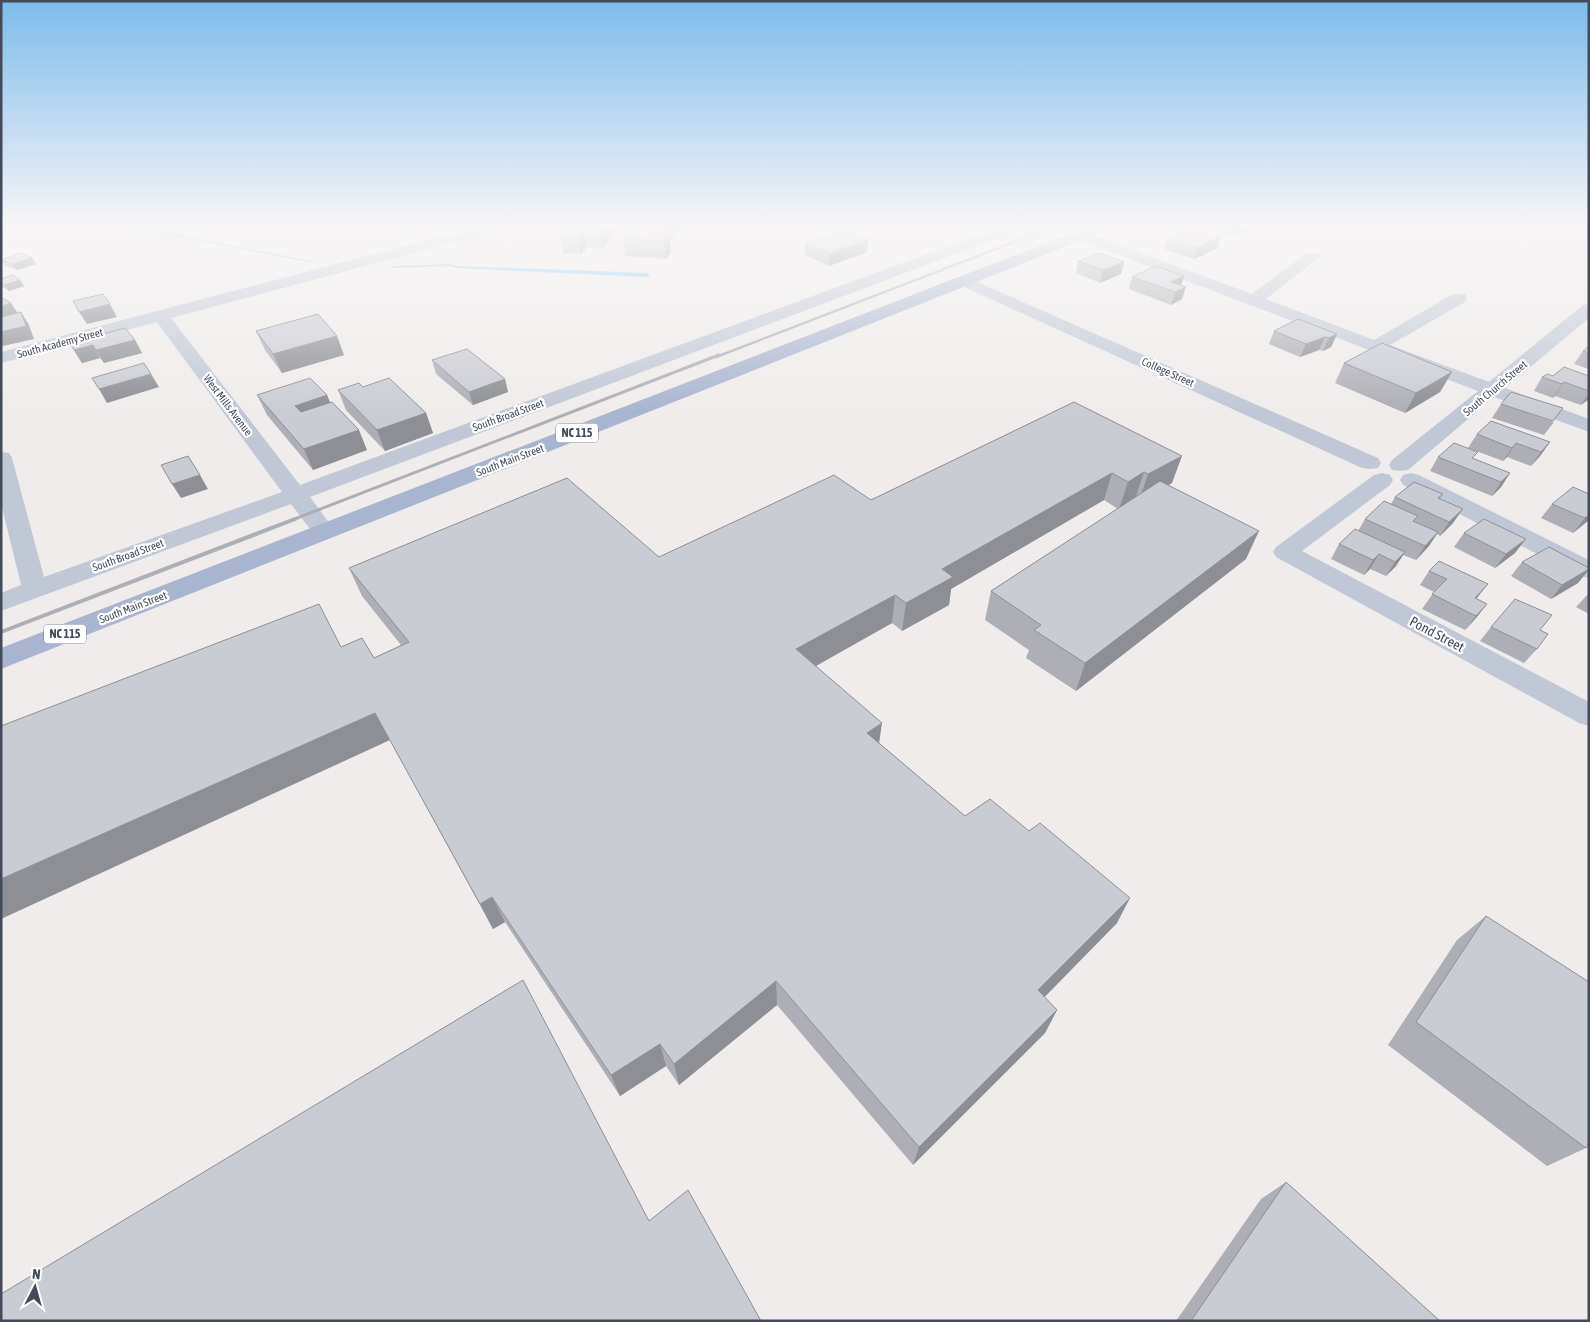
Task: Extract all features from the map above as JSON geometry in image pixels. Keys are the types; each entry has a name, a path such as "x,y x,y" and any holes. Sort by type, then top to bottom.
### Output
{"main road":[{"name":"South Main Street","path":"1,659 949,289"}],"street":[{"name":"South Academy Street","path":"1,358 263,289"},
{"name":"South Broad Street","path":"1,602 295,495 848,289"},
{"name":"College Street","path":"981,289 1376,471 1395,484 1404,484 1406,472"},
{"path":"1224,289 1589,426"},
{"path":"1255,300 1270,289"},
{"path":"1376,346 1459,298"},
{"name":"South Church Street","path":"1406,472 1493,390 1589,309"},
{"name":"West Mills Avenue","path":"161,316 324,532"},
{"path":"1,458 35,589"},
{"name":"Pond Street","path":"1376,471 1285,552 1589,715"},
{"path":"1406,472 1589,570"}],"building":[{"path":"1166,289 1182,289 1175,292"},
{"path":"103,294 110,304 79,312 73,301"},
{"path":"1,297 11,303 1,306"},
{"path":"21,312 26,326 1,332 1,317"},
{"path":"318,314 337,336 273,354 256,331"},
{"path":"1298,319 1337,334 1306,344 1274,331"},
{"path":"125,328 135,340 96,350 93,345 74,350 69,343"},
{"path":"1382,343 1452,372 1416,393 1344,363"},
{"path":"1589,346 1589,353 1583,351"},
{"path":"467,349 505,379 469,392 432,360"},
{"path":"144,363 151,374 99,389 92,378"},
{"path":"1564,367 1589,376 1589,391 1542,377 1548,374 1553,376"},
{"path":"310,378 327,395 295,406 301,412 332,402 359,430 304,449 257,395"},
{"path":"389,378 426,413 377,430 338,390 359,383 363,387"},
{"path":"1511,392 1563,408 1553,421 1501,404"},
{"path":"1074,402 1182,456 1148,474 1144,472 1128,482 1112,473 942,569 953,577 906,603 895,595 796,649 882,723 867,733 965,816 990,799 1029,831 1040,823 1130,898 1038,990 1057,1010 919,1147 776,981 674,1064 660,1044 611,1075 492,897 480,904 375,713 1,879 1,726 319,604 341,647 362,638 374,658 409,642 349,568 567,478 659,557 834,475 871,500"},
{"path":"1491,421 1550,442 1541,452 1516,443 1512,448 1477,434"},
{"path":"1454,443 1478,452 1472,458 1510,473 1501,482 1438,457"},
{"path":"188,456 200,475 172,484 161,465"},
{"path":"1160,481 1259,531 1085,663 1034,630 1041,625 991,591"},
{"path":"1414,482 1443,494 1438,498 1463,509 1449,522 1395,497"},
{"path":"1573,487 1589,494 1589,515 1585,518 1552,504"},
{"path":"1384,501 1418,516 1413,521 1438,532 1425,546 1365,519"},
{"path":"1484,519 1526,539 1506,554 1464,533"},
{"path":"1355,529 1405,552 1395,562 1379,554 1373,560 1339,544"},
{"path":"1549,547 1589,569 1562,585 1522,562"},
{"path":"1439,561 1488,584 1475,598 1487,604 1476,616 1432,594 1447,579 1429,571"},
{"path":"1515,599 1552,615 1540,630 1548,634 1537,649 1491,627"},
{"path":"1486,916 1589,982 1589,1142 1586,1148 1416,1022"},
{"path":"523,980 649,1221 688,1190 761,1321 1,1321 1,1294"},
{"path":"1286,1182 1440,1321 1191,1321"}],"railway":[{"path":"716,357 893,289"},
{"path":"292,520 719,355"},
{"path":"1,632 295,519"}]}
